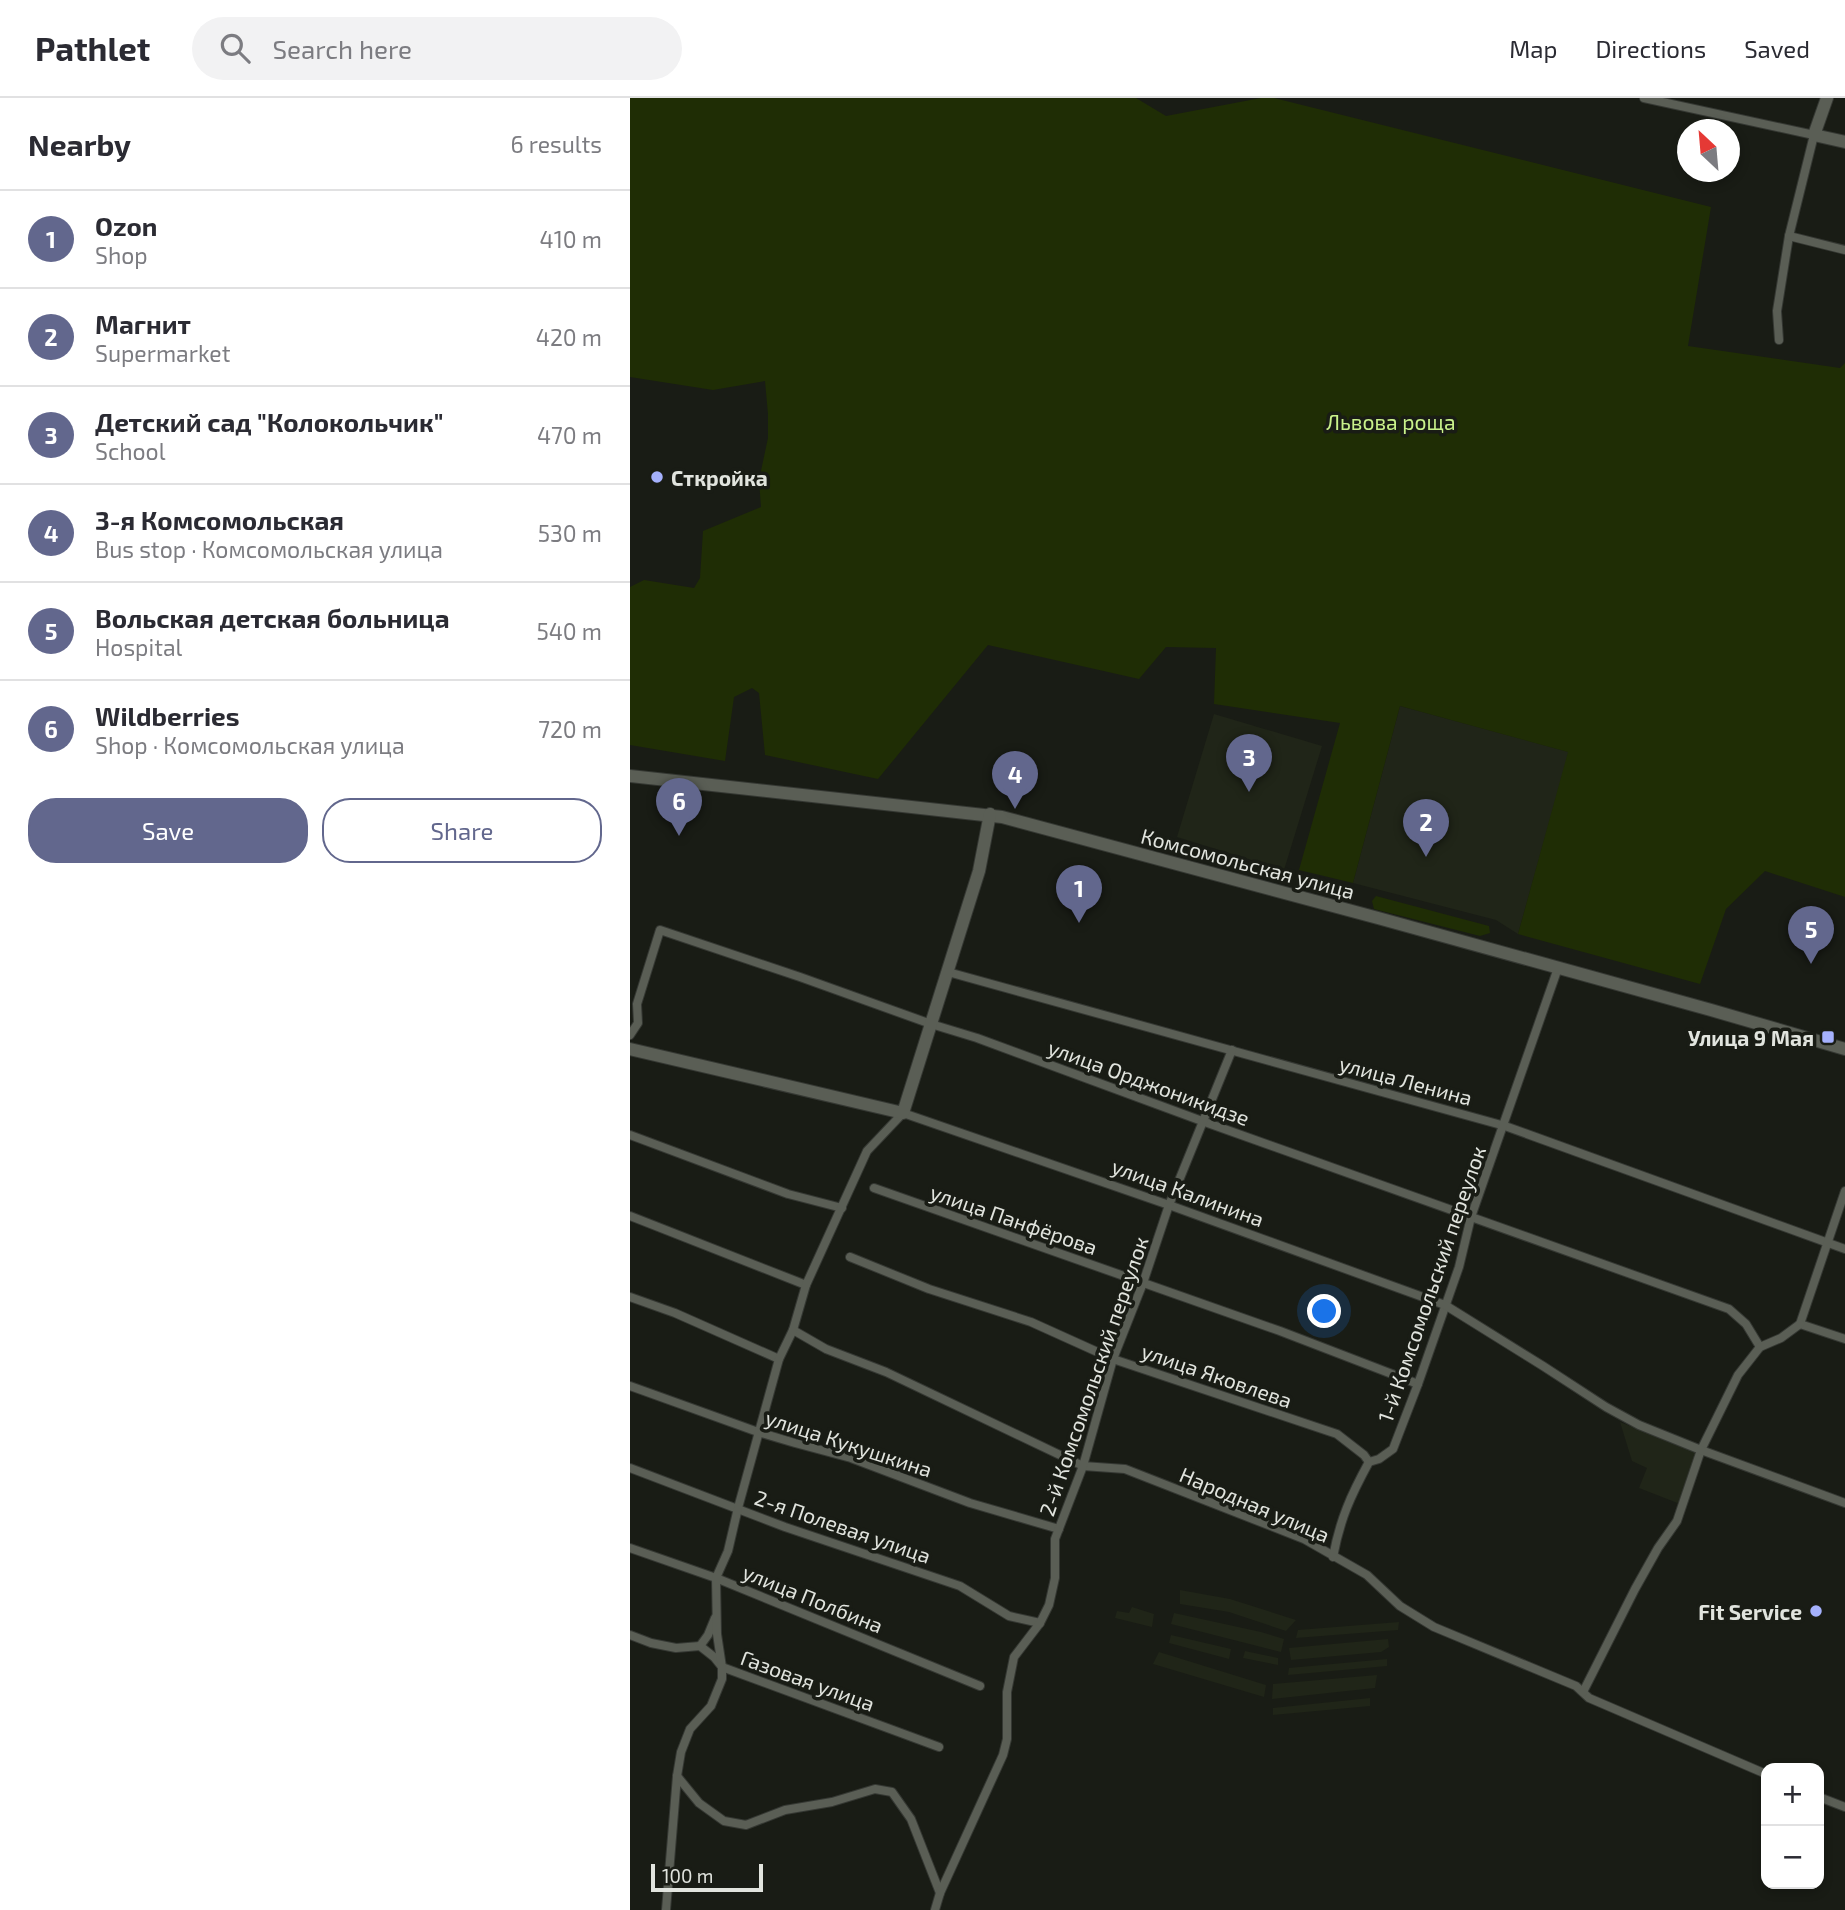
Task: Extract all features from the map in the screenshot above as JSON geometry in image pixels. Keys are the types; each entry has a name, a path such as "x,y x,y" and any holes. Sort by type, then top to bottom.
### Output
{"main road":[{"path":"1827,98 1814,135 1845,142"},
{"name":"Комсомольская улица","path":"630,776 989,814 1559,968 1845,1049"},
{"path":"903,1113 979,872 989,814"},
{"name":"улица Калинина","path":"630,1049 903,1113"}],"street":[{"path":"1644,98 1814,135 1789,236 1777,312 1779,340"},
{"path":"1789,236 1845,250"},
{"name":"улица Орджоникидзе","path":"630,1035 638,1023 637,1004 660,930 976,1038 1729,1309 1746,1324 1760,1347"},
{"name":"1-й Комсомольский переулок","path":"1333,1556 1338,1528 1352,1492 1369,1462 1379,1459 1393,1449 1418,1384 1459,1267 1471,1217 1559,968"},
{"name":"улица Ленина","path":"948,972 1504,1126 1845,1249"},
{"name":"2-й Комсомольский переулок","path":"935,1910 940,1893 1003,1755 1007,1739 1007,1692 1014,1657 1040,1623 1049,1605 1055,1578 1055,1539 1083,1466 1113,1359 1143,1283 1169,1205 1231,1050"},
{"path":"666,1910 681,1752 690,1729 711,1706 722,1679 717,1634 716,1578 728,1550 779,1359 793,1330 806,1286 867,1151 903,1113"},
{"name":"улица Калинина","path":"903,1113 1169,1205 1445,1305 1639,1425 1845,1503"},
{"path":"630,1135 788,1194 842,1208"},
{"name":"улица Панфёрова","path":"874,1188 1280,1331 1418,1384"},
{"path":"1583,1692 1635,1589 1677,1521 1701,1450 1738,1375 1760,1347 1781,1338 1800,1324 1845,1191"},
{"path":"630,1216 806,1286"},
{"name":"улица Яковлева","path":"850,1257 929,1289 1031,1322 1113,1359 1336,1434 1364,1455 1369,1462"},
{"path":"630,1297 675,1312 779,1359"},
{"path":"1800,1324 1845,1339"},
{"name":"Народная улица","path":"793,1330 826,1349 886,1372 1083,1466 1125,1469 1304,1539 1367,1575 1400,1606 1434,1626 1576,1686 1589,1698 1761,1772"},
{"name":"улица Кукушкина","path":"630,1386 758,1432 851,1458 970,1503 1059,1529"},
{"name":"2-я Полевая улица","path":"630,1468 785,1527 960,1586 1009,1616 1040,1623"},
{"name":"улица Полбина","path":"630,1548 716,1578 980,1686"},
{"path":"630,1635 676,1648 699,1646 708,1635 716,1614"},
{"name":"Газовая улица","path":"699,1646 722,1667 939,1747"},
{"path":"677,1776 699,1803 724,1821 746,1825 785,1810 832,1802 875,1789 891,1792 911,1819 940,1893"},
{"path":"1824,1799 1845,1807"}],"shaded area":[{"path":"1400,706 1569,752 1518,934 1496,920 1353,883"},
{"path":"1214,714 1322,746 1284,870 1177,837"},
{"path":"1620,1422 1697,1453 1680,1504 1639,1488 1647,1468 1632,1461"},
{"path":"1180,1590 1230,1599 1296,1620 1286,1631 1229,1612 1180,1604"},
{"path":"1132,1607 1154,1614 1152,1627 1115,1618 1117,1611 1129,1613"},
{"path":"1174,1613 1284,1639 1281,1652 1171,1624"},
{"path":"1399,1622 1398,1630 1296,1638 1298,1630"},
{"path":"1171,1635 1231,1649 1229,1659 1169,1643"},
{"path":"1388,1639 1389,1647 1381,1652 1291,1660 1289,1648"},
{"path":"1245,1651 1278,1658 1278,1665 1243,1658"},
{"path":"1159,1652 1266,1685 1264,1697 1153,1664"},
{"path":"1387,1659 1387,1666 1288,1675 1289,1668"},
{"path":"1377,1675 1375,1688 1272,1699 1273,1684"},
{"path":"1370,1698 1370,1706 1273,1715 1273,1708"}],"green space":[{"name":"Львова роща","path":"630,98 1136,98 1166,116 1261,98 1274,98 1711,207 1688,346 1840,368 1845,363 1845,897 1765,871 1726,909 1700,984 1518,934 1568,752 1400,706 1353,883 1299,870 1340,723 1214,704 1216,648 1166,647 1139,679 988,645 878,779 765,755 759,693 752,688 734,697 725,761 630,745 630,587 644,580 694,588 700,578 703,531 761,507 759,480 768,438 768,414 765,381 713,390 630,377"},
{"path":"1376,896 1489,926 1490,933 1480,936 1374,909 1372,901"}],"place":[{"name":"Сткройка","path":"657,477"},
{"name":"Детский сад \"Колокольчик\"","path":"1249,792"},
{"name":"3-я Комсомольская","path":"1015,809"},
{"name":"Wildberries","path":"679,836"},
{"name":"Магнит","path":"1426,857"},
{"name":"Ozon","path":"1079,923"},
{"name":"Вольская детская больница","path":"1811,964"},
{"name":"Улица 9 Мая","path":"1828,1037"},
{"name":"Fit Service","path":"1816,1611"}]}
